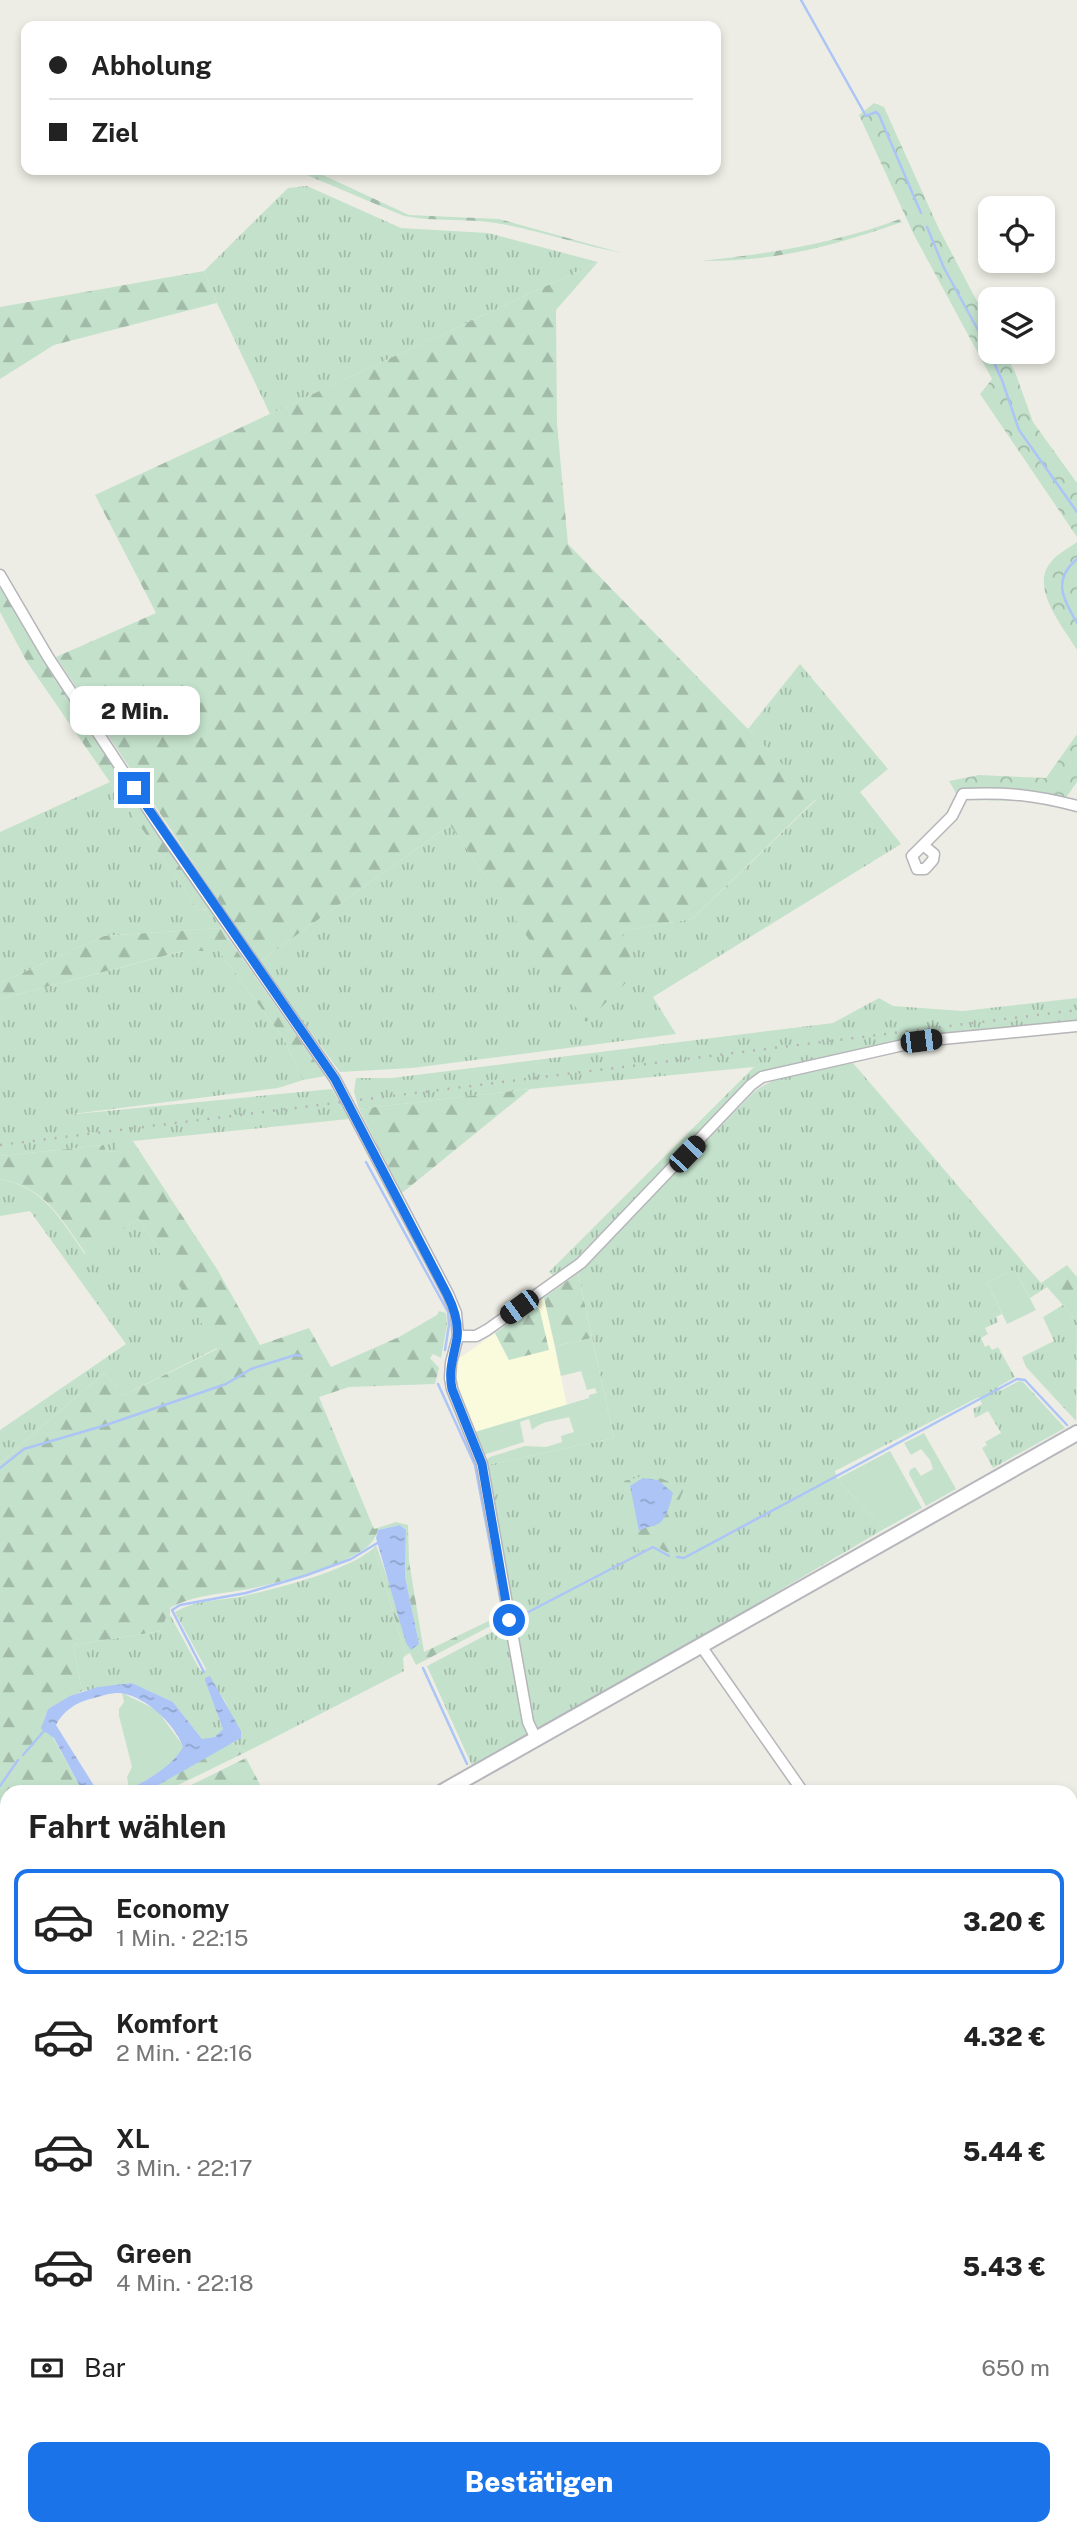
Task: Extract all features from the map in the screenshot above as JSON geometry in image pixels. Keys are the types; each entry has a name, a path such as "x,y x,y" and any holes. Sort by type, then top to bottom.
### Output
{"main road":[{"path":"454,1785 1077,1433"}],"street":[{"path":"0,575 48,657 155,820 335,1079 456,1313 458,1336 451,1363 452,1389 482,1464 527,1722 536,1739"},
{"path":"923,845 953,816 963,794 1004,792 1045,797 1077,806"},
{"path":"458,1336 477,1336 581,1263 751,1085 762,1077 921,1041 1077,1026"},
{"path":"701,1646 798,1785"}],"shaded area":[{"path":"544,1298 567,1405 475,1432 456,1379 457,1360 495,1333 509,1360 535,1304"}],"green space":[{"path":"874,103 884,107 939,229 978,303 978,353 914,235 859,115"},
{"path":"307,175 323,175 409,215 499,219 622,253 496,223 404,216"},
{"path":"307,186 401,228 488,233 598,262 270,414 204,271 288,188"},
{"path":"900,219 902,222 877,231 803,251 754,259 701,261 802,246 851,235"},
{"path":"598,262 556,310 557,423 568,544 816,799 692,919 621,931 636,973 586,1022 450,825 259,962 56,657 156,613 95,495"},
{"path":"204,271 217,303 54,345 0,379 0,307"},
{"path":"984,364 1011,364 1033,422 1077,483 1077,537 980,394 992,379"},
{"path":"1077,542 1077,650 1050,607 1044,583 1045,572 1051,562"},
{"path":"0,586 42,658 211,909 198,910 27,662 0,612"},
{"path":"800,664 888,769 860,792 901,844 653,997 676,1034 412,1068 340,1072 259,962 450,825 586,1021 620,931 692,919 816,800 748,729"},
{"path":"1077,734 1077,782 1060,806 1028,801 960,800 949,781 979,775 1046,778"},
{"path":"110,782 198,910 211,909 221,928 104,936 0,983 0,832"},
{"path":"221,928 325,1076 303,1080 284,1039 219,951 183,951 0,999 0,983 104,936"},
{"path":"184,951 219,951 284,1039 303,1080 278,1088 65,1115 332,1089 349,1119 133,1141 118,1151 106,1152 104,1145 0,1156 0,999"},
{"path":"879,998 893,1006 963,1011 1077,998 1077,1020 919,1038 761,1072 555,1277 549,1272 754,1067 359,1109 354,1092 356,1078 392,1078 833,1023"},
{"path":"853,1063 1047,1287 1030,1298 1015,1270 987,1282 1002,1314 996,1317 998,1322 985,1328 988,1334 981,1338 985,1347 989,1345 992,1350 998,1347 1015,1377 998,1387 1000,1391 1019,1381 1023,1382 1065,1428 993,1468 982,1448 987,1445 985,1442 1001,1433 988,1411 975,1418 973,1409 982,1404 979,1397 835,1471 837,1479 884,1529 536,1734 487,1465 614,1438 578,1273 754,1092 788,1075"},
{"path":"530,1089 402,1193 359,1109"},
{"path":"133,1141 217,1269 260,1345 309,1328 331,1367 399,1337 437,1315 439,1311 446,1313 447,1325 441,1358 433,1354 430,1358 439,1368 435,1384 349,1387 319,1397 374,1529 396,1522 408,1525 409,1561 424,1652 501,1615 502,1620 416,1665 410,1653 406,1655 374,1548 376,1545 400,1615 419,1644 405,1576 406,1530 400,1525 378,1530 374,1540 366,1548 328,1567 266,1585 180,1603 170,1608 170,1615 166,1617 161,1631 73,1645 82,1691 48,1709 44,1721 79,1785 0,1785 0,1463 104,1373 124,1395 217,1349 139,1218 86,1254 60,1217 41,1197 30,1189 0,1179 0,1156 104,1145 106,1152 117,1151 116,1143"},
{"path":"0,1179 16,1183 40,1197 59,1217 85,1254 139,1218 217,1348 124,1395 104,1373 0,1463 0,1430 126,1344 30,1211 0,1216"},
{"path":"1067,1265 1077,1277 1077,1321 1041,1283"},
{"path":"1015,1270 1036,1310 1007,1324 987,1282"},
{"path":"578,1273 592,1338 555,1346 544,1298"},
{"path":"535,1304 540,1311 549,1350 509,1360 495,1333"},
{"path":"1063,1305 1077,1321 1076,1421 1026,1367 1022,1357 1054,1341 1043,1317"},
{"path":"592,1338 614,1438 487,1465 485,1461 490,1457 525,1446 546,1447 562,1442 561,1436 574,1432 569,1417 545,1423 532,1430 529,1419 520,1422 524,1442 483,1455 475,1432 589,1398 589,1395 597,1393 595,1388 587,1390 581,1371 561,1376 555,1346"},
{"path":"924,1433 956,1489 926,1506 909,1474 915,1467 921,1476 933,1469 930,1460 921,1449 911,1455 904,1443"},
{"path":"890,1451 922,1508 884,1529 837,1479"},
{"path":"646,1475 663,1479 684,1489 670,1530 676,1555 654,1545 639,1552 624,1481","holes":["643,1478 673,1493 668,1511 639,1531 630,1486"]},
{"path":"374,1548 406,1655 403,1658 404,1671 246,1752 232,1743 236,1741 228,1707 220,1694 205,1681 223,1729 217,1736 205,1739 202,1739 173,1702 132,1683 82,1691 73,1645 161,1631 166,1616 170,1615 200,1670 204,1672 206,1669 175,1612 201,1602 248,1595 314,1577 349,1564"},
{"path":"507,1624 528,1738 473,1768 427,1666"},
{"path":"122,1693 157,1710 184,1747 160,1771 135,1785 128,1785 127,1777 132,1767 119,1716 119,1709 124,1702"},
{"path":"232,1743 246,1752 178,1785 158,1785"},
{"path":"246,1758 260,1785 191,1785"}],"water":[{"path":"643,1478 658,1480 673,1493 663,1520 639,1531 630,1486"},
{"path":"400,1525 406,1530 405,1576 419,1644 411,1650 406,1643 376,1538 378,1530"},
{"path":"210,1676 241,1731 241,1738 158,1785 135,1785 160,1771 183,1747 173,1729 157,1711 137,1698 117,1693 80,1702 70,1708 56,1725 93,1785 79,1785 54,1738 41,1729 48,1709 70,1696 98,1687 132,1683 173,1702 202,1739 215,1737 223,1729 205,1678"}],"waterway":[{"path":"801,0 866,116 876,112 879,115 921,213"},
{"path":"927,227 944,268 1002,380 1019,430 1077,512"},
{"path":"1077,559 1064,574 1062,582 1064,597 1077,623"},
{"path":"366,1162 448,1312 445,1350"},
{"path":"0,1468 24,1449 106,1425 226,1384 251,1369 295,1355 301,1356"},
{"path":"677,1557 684,1558 1017,1379 1025,1380 1067,1425"},
{"path":"438,1384 475,1465 503,1613"},
{"path":"204,1672 172,1610 180,1605 246,1593 307,1575 351,1559 379,1542"},
{"path":"515,1619 653,1547 669,1556"},
{"path":"423,1668 467,1764"},
{"path":"23,1755 44,1731"},
{"path":"1,1785 18,1760"}],"railway":[{"path":"0,1145 1077,1010"}],"route":[{"path":"134,788 335,1079 456,1313 458,1336 450,1378 482,1464 509,1620"}]}
